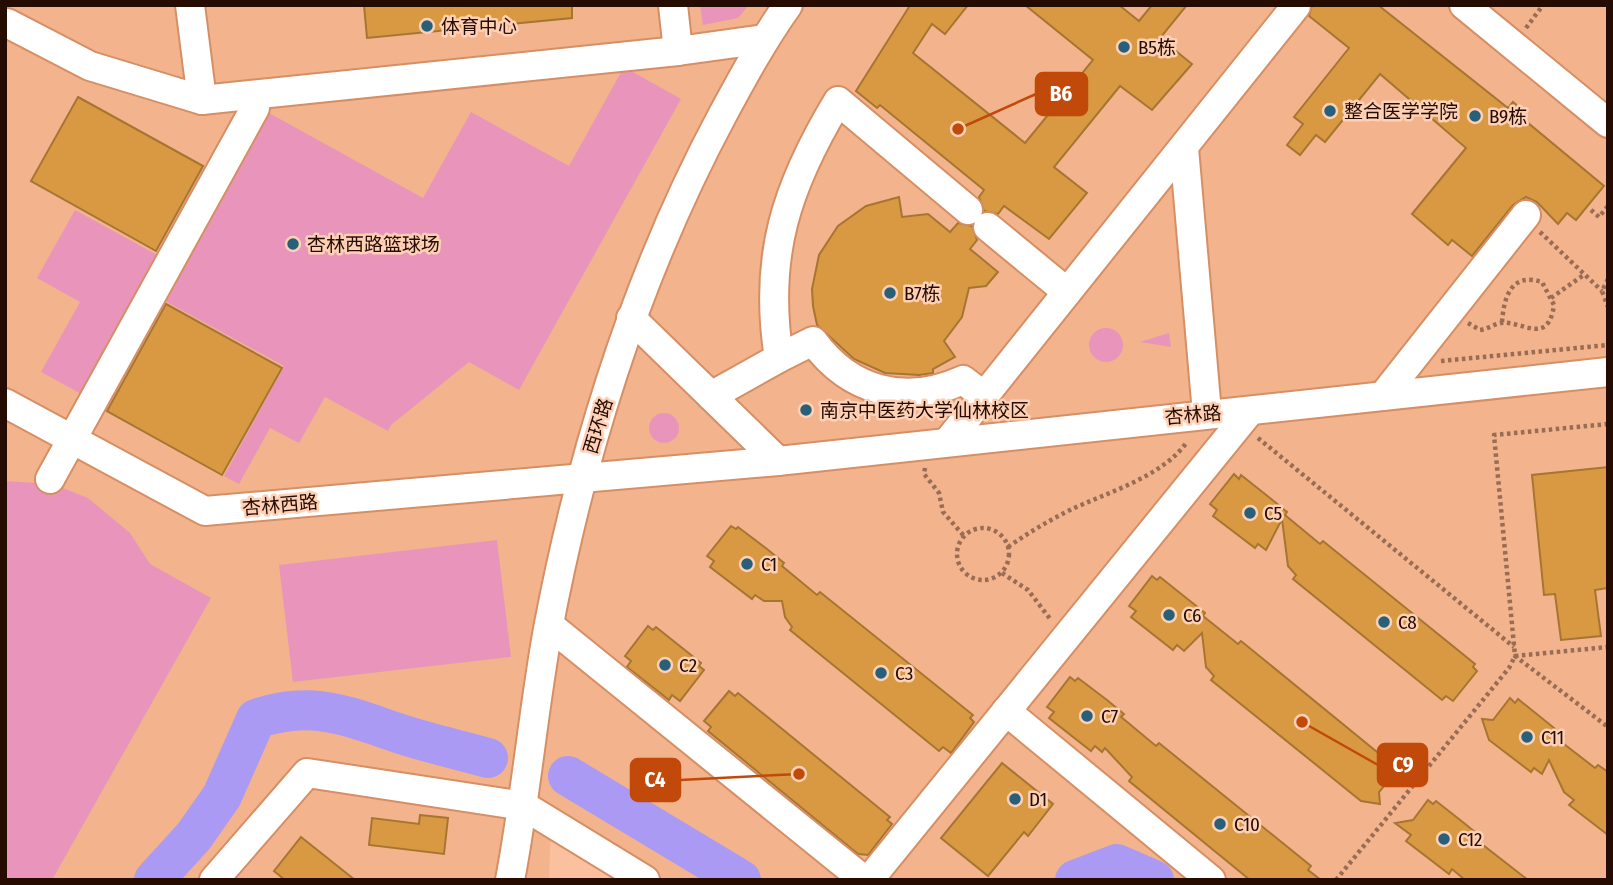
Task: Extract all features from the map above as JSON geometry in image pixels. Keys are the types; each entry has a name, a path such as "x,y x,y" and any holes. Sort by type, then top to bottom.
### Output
{"lane":[{"path":"191,5 202,100"},
{"path":"673,5 678,51"},
{"name":"西环路","path":"510,880 524,806 536,696 549,625 582,480 631,318 687,181 764,39 788,5"},
{"path":"1464,5 1608,123"},
{"path":"939,442 984,397 1296,6"},
{"path":"8,18 90,66 202,100 678,51 764,39"},
{"path":"50,479 255,108 252,95"},
{"path":"779,358 773,296 779,233 795,179 838,101 1067,292"},
{"path":"1184,148 1207,413"},
{"path":"1383,396 1525,216"},
{"path":"631,318 778,461"},
{"path":"711,396 813,341 848,377 878,390 904,394 930,393 963,380 984,397"},
{"name":"杏林路","path":"582,480 1207,413 1245,417 1383,396 1608,372"},
{"name":"杏林西路","path":"5,403 205,511 582,480"},
{"path":"869,880 1245,417"},
{"path":"549,625 864,880"},
{"path":"1006,711 1210,880"},
{"path":"215,880 307,773 524,806 645,880"}],"path":[{"path":"1591,210 1599,217 1608,206"},
{"path":"1525,216 1602,291 1608,307"},
{"path":"1551,298 1585,274"},
{"path":"1602,291 1608,279"},
{"path":"1450,312 1480,330 1502,322 1526,329 1542,327 1549,322 1553,313 1551,298 1542,282 1517,282 1504,299 1502,322"},
{"path":"1408,365 1608,345"},
{"path":"1008,547 1038,527 1152,471 1180,452 1207,413"},
{"path":"1245,417 1514,648"},
{"path":"1336,880 1509,667 1515,656 1494,435 1608,425"},
{"path":"939,442 924,474 939,494 943,512 964,536"},
{"path":"989,528 1004,538 1008,547 1007,564 1002,573 986,581 969,577 962,570 957,553 964,536 971,531 989,528"},
{"path":"1002,573 1028,590 1065,638"},
{"path":"1515,656 1608,647"},
{"path":"1515,656 1608,727"}],"shaded area":[{"name":"南京中医药大学仙林校区","path":"5,5 1608,5 1608,880 658,880 551,822 549,880 5,880"},
{"path":"700,5 749,5 738,18 703,25"},
{"path":"624,67 681,99 519,390 469,362 391,425 388,431 325,397 299,443 270,428 239,484 224,476 284,366 165,301 269,113 423,198 471,112 569,166"},
{"path":"75,210 159,256 83,395 41,372 80,302 37,278"},
{"path":"1106,328 1118,333 1123,345 1118,357 1106,362 1094,357 1089,345 1094,333"},
{"path":"1169,333 1171,347 1140,342"},
{"path":"664,413 675,417 679,428 675,439 664,443 653,439 649,428 653,417"},
{"path":"5,481 53,484 88,498 130,533 150,564 211,598 52,880 5,880"},
{"path":"497,540 511,657 293,682 279,565"}],"building":[{"name":"体育中心","path":"364,5 572,5 572,18 367,38"},
{"path":"907,5 968,5 945,34 932,24 913,53 1025,143 1093,60 1025,5 1119,5 1139,21 1152,5 1187,5 1160,38 1192,64 1152,110 1120,86 1054,167 1087,193 1049,239 1004,206 998,214 984,211 979,197 984,190 880,105 877,108 856,91 909,7"},
{"name":"B9栋","path":"1312,5 1378,5 1508,108 1513,102 1526,113 1522,118 1604,186 1576,220 1567,213 1558,224 1537,202 1526,197 1513,205 1472,256 1452,240 1448,245 1412,214 1466,148 1380,74 1325,142 1316,135 1300,155 1287,145 1303,124 1294,117 1349,48 1309,16"},
{"path":"78,97 203,166 156,251 31,181"},
{"name":"B7栋","path":"899,197 902,217 928,214 950,232 958,223 972,226 977,240 970,249 998,272 986,286 969,288 962,317 944,341 955,357 933,369 933,373 885,373 854,359 817,325 813,306 812,289 819,255 838,226 866,206"},
{"path":"166,304 282,368 222,475 107,411"},
{"path":"1608,467 1608,588 1595,590 1601,636 1561,640 1555,594 1544,595 1532,475"},
{"name":"C8","path":"1234,474 1239,479 1241,475 1287,512 1285,515 1320,544 1323,541 1475,664 1473,667 1477,671 1453,701 1446,696 1442,700 1293,579 1296,575 1288,566 1282,519 1266,550 1258,544 1255,548 1213,516 1217,510 1210,504"},
{"name":"C3","path":"731,526 736,529 738,527 767,549 784,563 782,566 817,595 820,592 973,715 970,718 974,722 951,753 943,747 939,751 790,630 792,627 785,617 782,601 764,601 755,595 752,599 710,567 714,561 707,556"},
{"path":"1152,576 1157,580 1160,577 1205,613 1203,616 1238,644 1241,641 1393,765 1391,768 1396,772 1379,792 1380,804 1361,801 1211,680 1214,676 1206,667 1202,633 1184,651 1177,645 1173,650 1131,617 1136,611 1129,606"},
{"name":"C2","path":"648,626 653,630 656,627 701,663 699,666 704,670 680,701 672,695 669,700 627,667 631,661 625,656"},
{"name":"C10","path":"1070,677 1075,681 1078,678 1107,700 1124,714 1121,717 1156,746 1159,743 1311,866 1308,870 1321,880 1250,880 1129,781 1132,777 1105,748 1102,752 1095,746 1091,751 1049,718 1054,712 1047,707"},
{"path":"729,691 735,696 738,693 890,817 887,820 892,824 868,855 858,854 708,731 711,727 704,721"},
{"path":"1510,698 1515,703 1518,699 1564,736 1561,739 1564,744 1595,768 1598,765 1608,772 1608,835 1569,805 1574,800 1564,792 1549,760 1542,774 1534,768 1531,772 1489,740 1482,719 1493,720"},
{"path":"1002,763 1053,804 1028,836 1024,832 988,876 941,838"},
{"name":"C12","path":"1428,800 1433,804 1436,801 1464,823 1481,837 1479,840 1483,845 1528,880 1465,880 1452,869 1449,874 1406,841 1411,835 1395,823 1413,820"},
{"path":"420,815 448,818 444,854 369,845 372,818 419,824"},
{"path":"301,837 355,880 285,880 274,871"}],"waterway":[{"path":"154,880 194,836 222,796 256,719 296,711 331,713 488,758"},
{"path":"568,776 741,880"},
{"path":"1075,880 1117,864 1154,880"}],"place":[{"name":"体育中心","path":"427,26"},
{"name":"B5栋","path":"1124,47"},
{"name":"整合医学学院","path":"1330,111"},
{"name":"B9栋","path":"1475,116"},
{"name":"B6","path":"958,129"},
{"name":"杏林西路篮球场","path":"293,244"},
{"name":"B7栋","path":"890,293"},
{"name":"南京中医药大学仙林校区","path":"806,410"},
{"name":"C5","path":"1250,513"},
{"name":"C1","path":"747,564"},
{"name":"C6","path":"1169,615"},
{"name":"C8","path":"1384,622"},
{"name":"C2","path":"665,665"},
{"name":"C3","path":"881,673"},
{"name":"C7","path":"1087,716"},
{"name":"C9","path":"1302,722"},
{"name":"C11","path":"1527,737"},
{"name":"C4","path":"799,774"},
{"name":"D1","path":"1015,799"},
{"name":"C10","path":"1220,824"},
{"name":"C12","path":"1444,839"}]}
